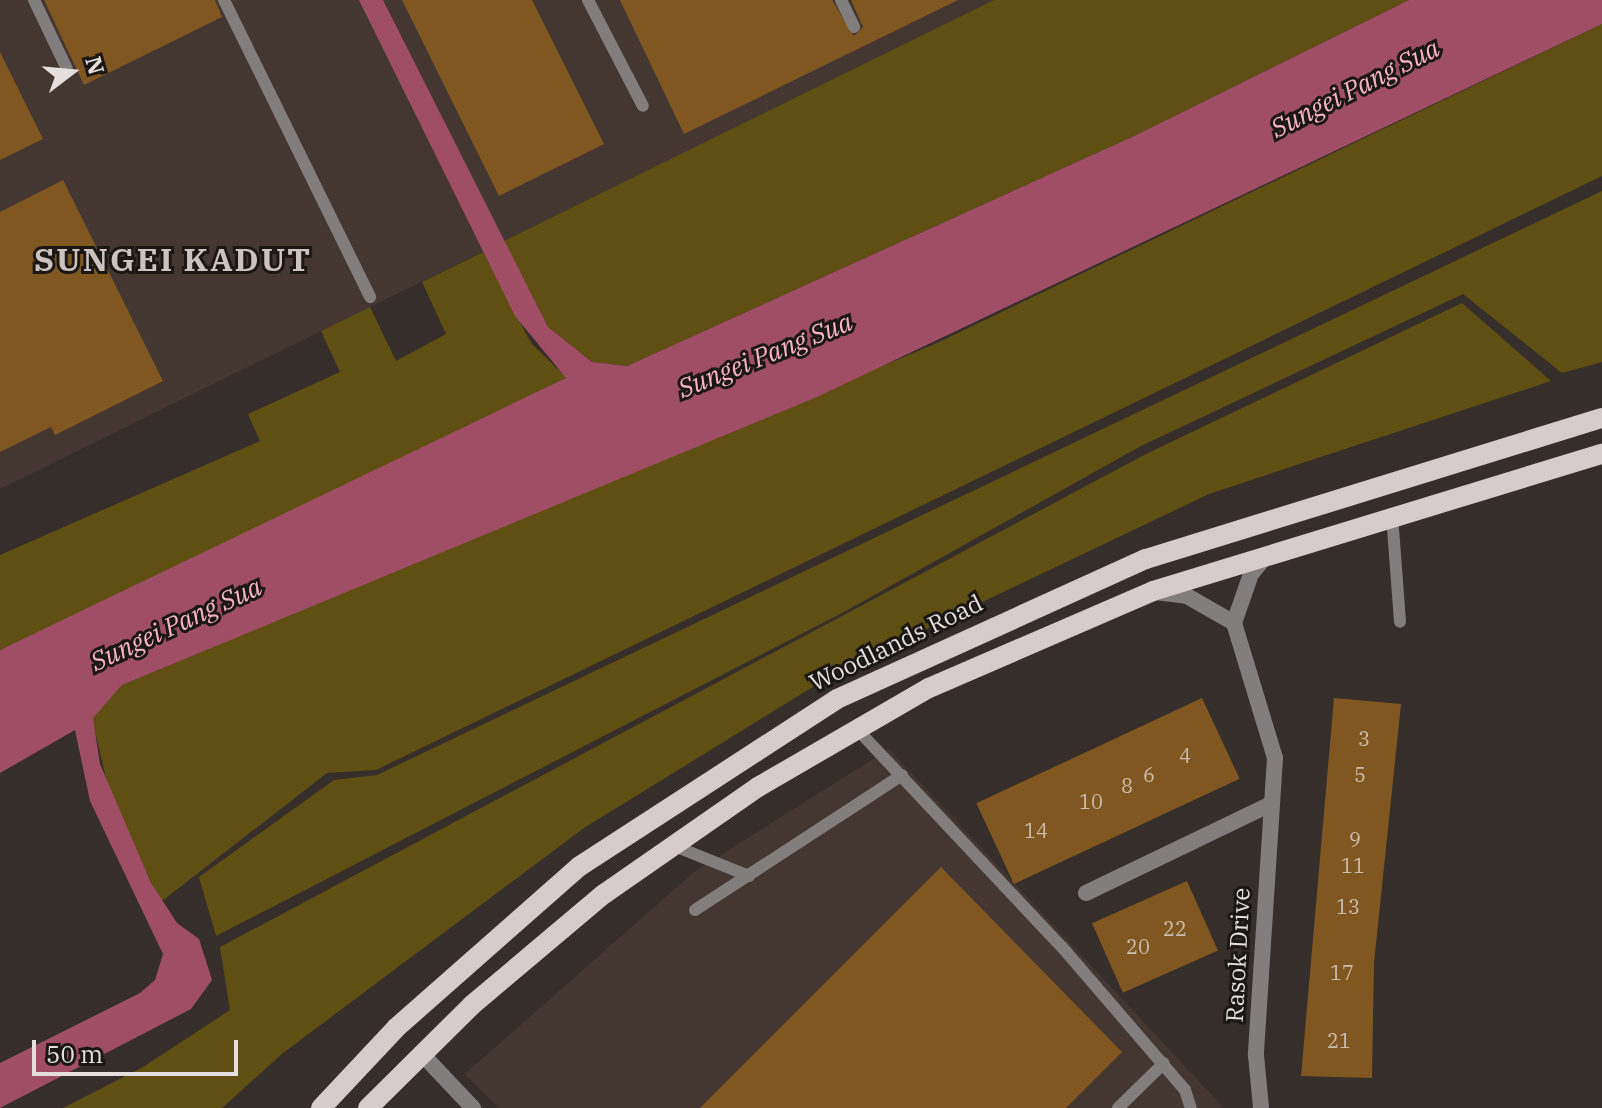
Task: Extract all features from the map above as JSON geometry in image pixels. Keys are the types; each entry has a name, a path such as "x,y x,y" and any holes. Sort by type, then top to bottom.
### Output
{"main road":[{"name":"Woodlands Road","path":"321,1108 396,1028 580,866 837,699 1146,559 1602,418"},
{"path":"368,1108 421,1053 534,950 672,845 856,728 987,661 1153,591 1270,551 1602,454"}],"street":[{"path":"1153,591 1187,596 1234,623 1251,574 1270,551"},
{"name":"Rasok Drive","path":"1234,623 1274,740 1256,1055 1261,1108"},
{"path":"1086,893 1271,804"},
{"path":"421,1053 473,1108"}],"lane":[{"path":"34,0 67,69"},
{"path":"224,0 370,297"},
{"path":"588,0 643,106"},
{"path":"841,0 854,27"},
{"path":"1392,515 1400,622"},
{"path":"856,728 1164,1063 1191,1108"},
{"path":"695,910 902,775"},
{"path":"672,845 749,876"},
{"path":"1118,1108 1164,1063"}],"shaded area":[{"path":"0,0 994,0 0,489"},
{"path":"994,0 1409,0 1132,137 627,366 592,362 548,327 504,241"},
{"path":"1602,24 1602,176 376,770 327,773 162,901 151,883 109,791 92,718 122,685 937,343"},
{"path":"1602,191 1602,362 1562,373 1463,294 1141,446 844,612 216,936 199,877 334,780 377,775"},
{"path":"483,252 531,343 566,377 552,390 0,650 0,555 260,441 248,414 340,372 321,331 370,307 396,361 446,334 422,282"},
{"path":"1462,303 1551,381 1209,494 842,669 584,828 283,1053 222,1108 63,1108 143,1067 230,1010 220,947 1146,454"},
{"path":"889,749 1224,1108 499,1108 465,1074 694,872"}],"water":[{"name":"Sungei Pang Sua","path":"359,0 383,0 548,327 592,362 627,366 1132,137 1409,0 1602,0 1602,24 817,397 122,685 93,718 100,764 151,883 177,923 199,939 212,980 191,1009 0,1108 0,1063 140,993 155,980 163,954 90,801 75,730 0,773 0,650 566,378 515,316"}],"building":[{"path":"44,0 215,0 222,17 84,85"},
{"path":"402,0 532,0 604,144 499,196"},
{"path":"620,0 832,0 854,36 863,27 851,0 958,0 684,134"},
{"path":"0,52 43,139 0,160"},
{"path":"63,180 163,381 55,435 51,427 0,452 0,212"},
{"path":"1202,698 1240,779 1014,884 976,803"},
{"path":"1334,698 1401,704 1374,963 1372,1078 1301,1076"},
{"path":"941,867 1122,1052 1066,1108 700,1108"},
{"path":"1187,881 1218,950 1123,993 1092,923"}],"district":[{"name":"SUNGEI KADUT","path":"173,259"}]}
